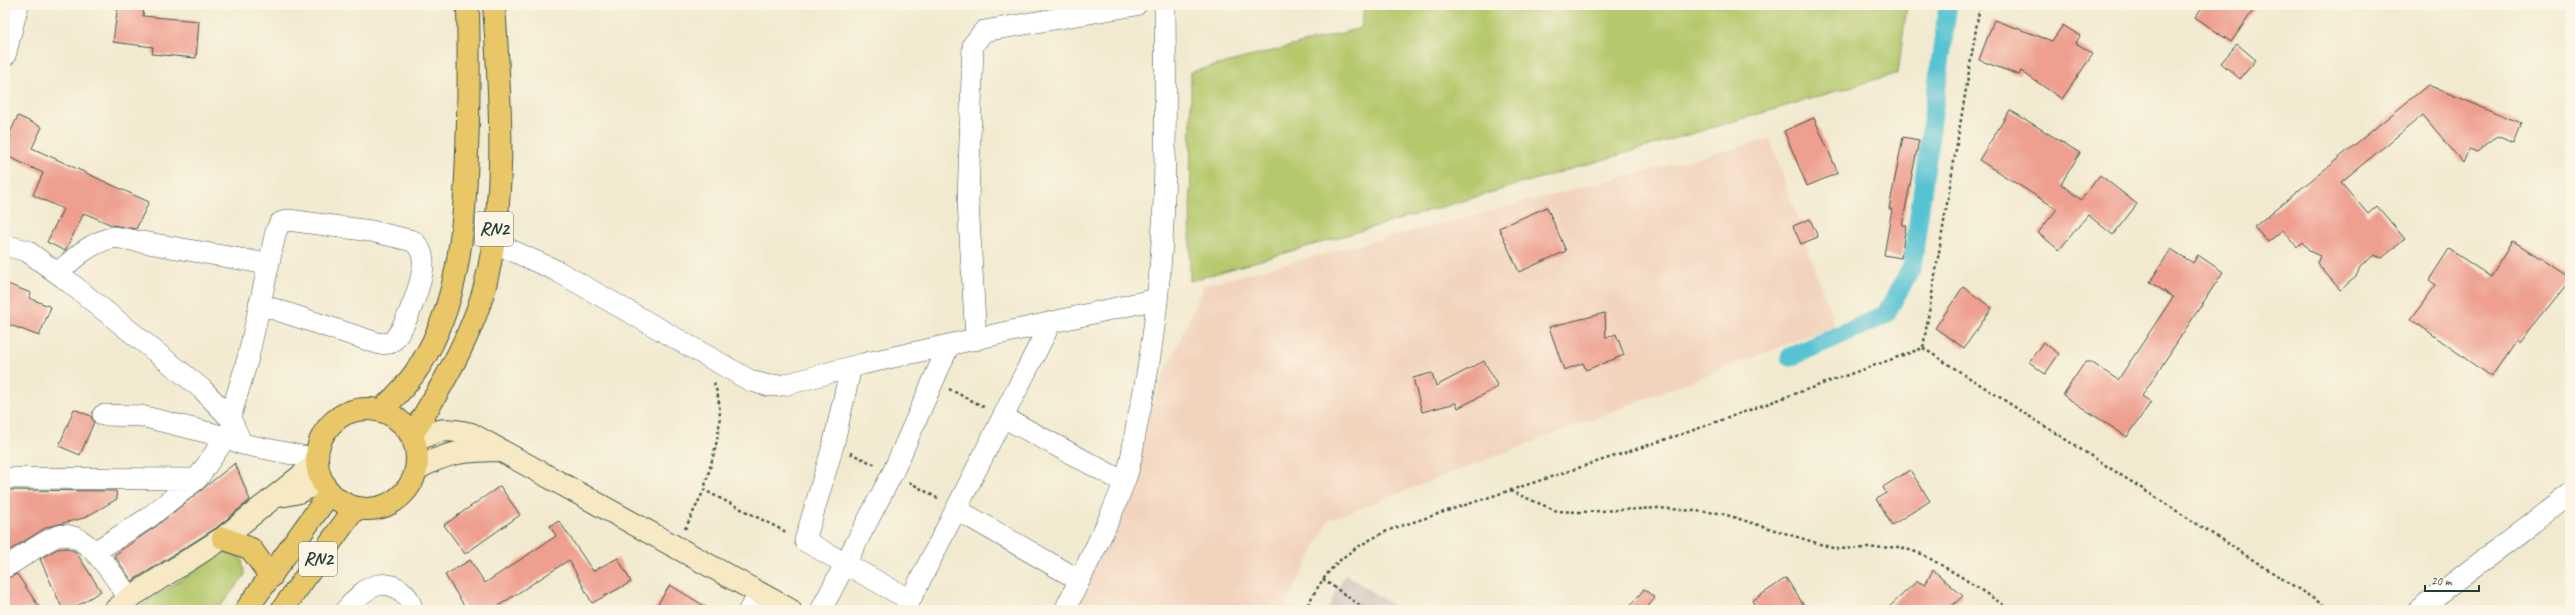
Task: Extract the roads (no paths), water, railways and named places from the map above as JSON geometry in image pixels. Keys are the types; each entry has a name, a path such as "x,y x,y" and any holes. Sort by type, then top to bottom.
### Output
{"highway":[{"name":"RN2","path":"381,410 396,397 420,368 440,328 455,281 465,208 470,75 468,5"},
{"name":"RN2","path":"246,610 270,577 321,474 319,444 326,430 336,419 358,410 381,410 394,415 404,424 414,439 468,331 484,286 493,242 500,193 500,105 494,5"},
{"path":"321,474 341,502 355,508 375,509 394,502 409,488 417,469 418,456 414,439"},
{"name":"RN2","path":"282,610 355,508"},
{"path":"223,538 251,549 270,577"}],"main road":[{"path":"414,439 432,432 454,430 471,434 677,548 755,602 790,610"},
{"path":"417,469 448,454 461,451 501,450"},
{"path":"122,604 223,538 276,497 321,474"}],"street":[{"path":"5,56 18,5"},
{"path":"976,340 968,201 973,45 984,31 1136,5"},
{"path":"1065,610 1124,482 1144,395 1157,299 1165,187 1165,5"},
{"path":"96,551 148,518 197,479 233,433 258,304 276,231 280,223 288,220 371,231 413,241 423,255 424,265 415,298 399,333 390,344 380,344 258,304"},
{"path":"58,273 81,252 98,241 114,237 268,264"},
{"path":"493,242 557,271 751,380 768,386 784,385 851,367 1157,299"},
{"path":"5,245 26,251 58,273 202,388 233,433"},
{"path":"851,367 833,446 805,541 847,564 907,605 1052,322"},
{"path":"821,610 847,564 893,472 934,382 949,345"},
{"path":"103,415 141,416 233,433 321,474"},
{"path":"1003,417 1124,482"},
{"path":"5,478 197,479"},
{"path":"2418,610 2570,494"},
{"path":"956,509 1079,580"},
{"path":"5,567 23,558 57,536 70,536 96,551 122,604"},
{"path":"346,610 361,594 378,585 391,586 402,591 411,601 412,610"}],"waterway":[{"path":"1790,357 1885,315 1912,267 1948,5"}]}
